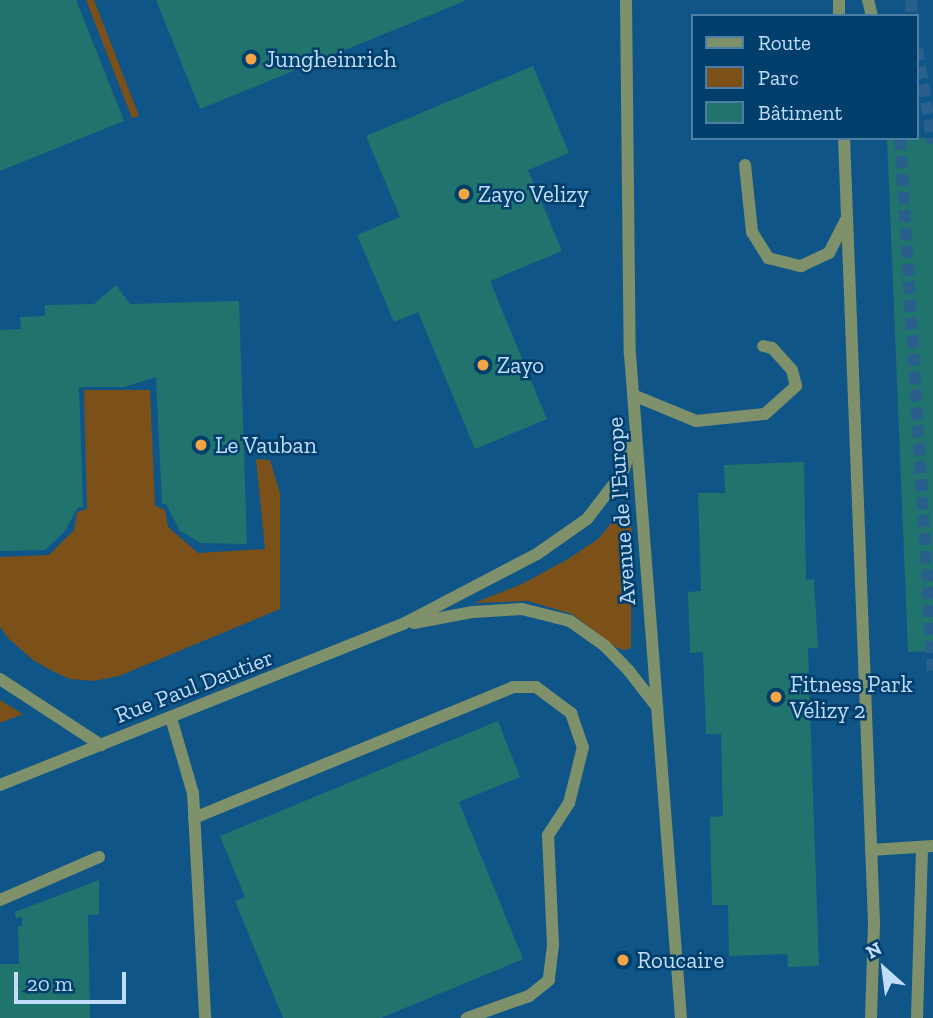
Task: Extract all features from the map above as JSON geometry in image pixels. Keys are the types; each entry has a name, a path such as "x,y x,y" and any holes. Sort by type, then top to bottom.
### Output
{"street":[{"name":"Avenue de l'Europe","path":"626,0 633,395 681,1018"},
{"path":"845,140 874,923 870,1018"},
{"path":"745,165 752,232 768,258 801,266 829,253 848,216"},
{"path":"633,395 696,421 765,414 796,386 792,370 772,348 764,346"},
{"name":"Rue Paul Dautier","path":"0,785 403,624 537,554 587,519 623,472 636,434"},
{"name":"Rue Paul Dautier","path":"403,624 473,612 522,609 570,621 605,646 657,707"},
{"path":"0,680 101,745"},
{"path":"194,818 513,687 536,687 571,713 583,747 569,803 548,835 553,945 549,980 529,996 467,1018"},
{"path":"171,718 193,793 205,1018"},
{"path":"871,850 928,847 917,1018"},
{"path":"0,900 99,857"}],"shaded area":[{"path":"0,0 933,0 933,1018 0,1018"}],"green space":[{"path":"86,0 94,0 139,116 132,118"},
{"path":"84,390 150,390 155,506 165,510 168,527 198,553 265,549 256,459 270,460 280,493 280,609 119,676 94,681 70,679 52,671 33,660 9,639 0,627 0,557 49,555 74,530 77,512 87,509"},
{"path":"628,516 632,530 631,648 624,650 615,647 572,614 528,601 474,603 522,584 568,559 598,539 613,521"},
{"path":"0,700 3,702 23,714 0,723"}],"building":[{"path":"0,0 76,0 124,121 0,171"},
{"name":"Jungheinrich","path":"156,0 465,0 465,1 200,109"},
{"name":"Zayo Velizy","path":"533,66 569,153 528,170 562,251 490,281 547,419 475,449 418,312 394,322 357,235 400,217 366,136"},
{"path":"933,138 933,651 908,652 887,140"},
{"name":"Le Vauban","path":"116,285 130,304 239,301 247,544 201,543 180,531 166,504 162,504 156,377 124,387 79,387 83,507 78,507 65,531 45,550 0,551 0,330 21,329 20,317 45,316 45,305 94,304"},
{"path":"804,462 806,580 814,579 818,648 808,648 819,966 788,967 787,954 729,956 728,905 712,905 710,817 723,816 721,734 706,734 703,652 690,653 688,592 701,591 698,493 725,493 724,465"},
{"path":"498,721 520,777 459,802 523,959 381,1018 283,1018 235,901 245,897 220,836"},
{"path":"99,880 99,914 88,915 90,1018 0,1018 0,964 19,964 18,926 22,926 22,917 16,918 15,912"}],"tunnel":[{"path":"911,0 912,14"},
{"path":"919,61 933,144"},
{"path":"900,140 933,671"}],"place":[{"name":"Jungheinrich","path":"251,59"},
{"name":"Zayo Velizy","path":"464,194"},
{"name":"Zayo","path":"483,365"},
{"name":"Le Vauban","path":"201,445"},
{"name":"Fitness Park Vélizy 2","path":"776,697"},
{"name":"Roucaire","path":"623,960"}]}
